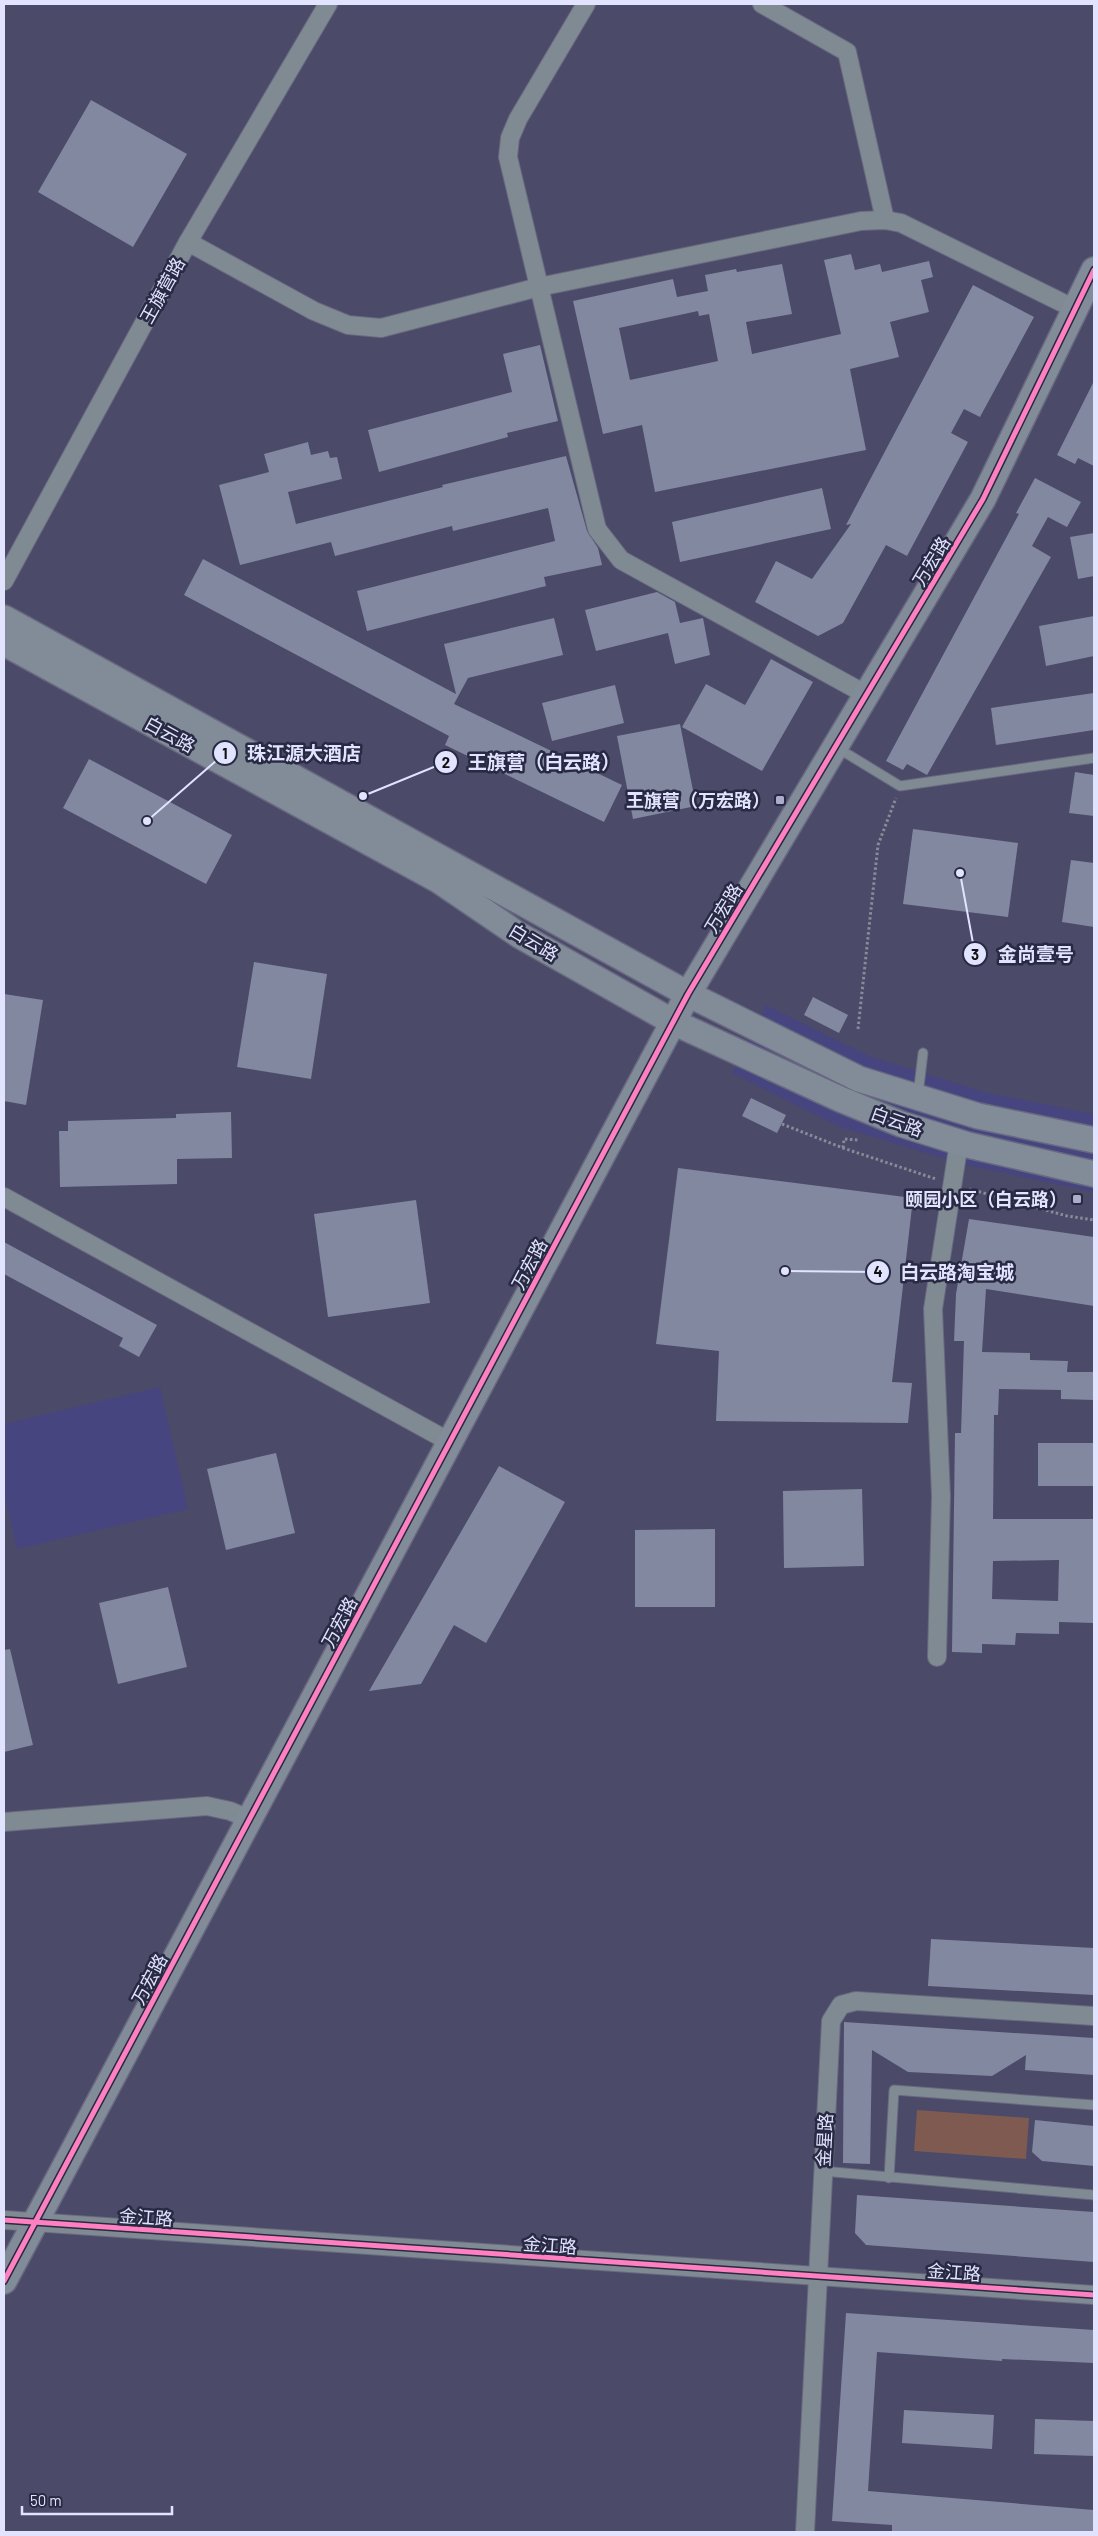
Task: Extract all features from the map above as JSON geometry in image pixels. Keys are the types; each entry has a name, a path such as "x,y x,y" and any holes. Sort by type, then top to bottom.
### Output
{"main road":[{"name":"万宏路","path":"4,2281 688,994 983,499 1094,270"},
{"name":"白云路","path":"4,618 688,994 859,1080 978,1116 1094,1140"},
{"name":"白云路","path":"4,643 438,880 520,935 673,1022 840,1100 901,1124 959,1142 1094,1174"}],"street":[{"name":"王旗营路","path":"4,580 188,242 328,4"},
{"path":"586,4 518,119 510,138 508,157 597,529 621,560 867,695"},
{"path":"762,4 847,52 885,220"},
{"path":"188,242 314,311 348,325 380,328 539,287 861,221 885,220 900,223 1075,309"},
{"path":"937,1657 941,1496 933,1309 959,1142"},
{"path":"4,1197 450,1442"},
{"path":"4,1822 207,1806 230,1811 249,1819"},
{"name":"金星路","path":"805,2532 830,2021 842,2005 856,2001 1094,2016"},
{"name":"金江路","path":"4,2220 1094,2295"}],"lane":[{"path":"836,747 900,786 1094,758"},
{"path":"918,1098 923,1052"},
{"path":"889,2178 894,2090 1094,2105"},
{"path":"822,2171 1094,2195"}],"path":[{"path":"858,1029 878,845 900,786"},
{"path":"782,1124 843,1148 937,1179"},
{"path":"843,1148 844,1139 858,1140"},
{"path":"966,1188 1067,1216 1094,1220"}],"shaded area":[{"path":"766,1005 869,1056 984,1092 1094,1114 1094,1192 965,1165 840,1127 732,1073"},
{"path":"160,1387 188,1509 17,1549 4,1493 4,1424"},
{"path":"917,2110 1029,2118 1026,2159 914,2151"}],"building":[{"path":"91,100 187,154 133,247 38,192"},
{"path":"851,254 855,270 880,264 882,272 929,261 933,277 921,280 929,312 890,322 899,357 850,369 866,450 655,492 642,425 603,434 573,301 673,279 677,297 708,291 705,275 736,269 737,272 782,264 792,314 746,322 752,354 841,334 824,260","holes":["698,311 699,316 709,314 718,361 630,380 619,328"]},
{"path":"973,285 1034,317 980,417 964,409 951,433 968,442 907,556 886,545 843,623 818,636 755,602 776,561 812,579 851,524 846,525"},
{"path":"540,345 558,421 507,433 508,437 379,472 368,430 512,392 503,354"},
{"path":"1094,381 1094,466 1078,458 1075,464 1057,455"},
{"path":"308,442 311,455 328,451 330,458 337,457 342,479 288,492 296,524 443,487 442,485 566,456 587,531 598,548 602,565 544,577 546,586 367,631 357,591 555,541 548,508 453,531 452,526 335,556 331,542 240,565 219,485 269,472 264,454"},
{"path":"1035,478 1081,502 1067,527 1048,517 1032,546 1051,557 927,775 907,764 903,770 886,761 1019,514 1016,513"},
{"path":"822,488 831,529 680,562 672,522"},
{"path":"1094,533 1094,576 1078,579 1070,537"},
{"path":"203,559 456,694 444,644 554,618 563,655 468,678 454,704 622,785 604,822 445,745 449,736 184,595"},
{"path":"657,592 675,602 680,623 703,618 710,655 675,664 668,633 596,651 585,610"},
{"path":"1094,616 1094,656 1046,666 1039,626"},
{"path":"771,659 813,682 762,771 682,727 706,684 745,705"},
{"path":"615,685 624,723 552,741 542,703"},
{"path":"1094,693 1094,730 996,745 991,708"},
{"path":"680,724 696,806 633,819 617,736"},
{"path":"89,759 232,835 206,884 63,808"},
{"path":"1075,772 1094,775 1094,816 1069,813"},
{"path":"913,829 1018,843 1008,917 903,904"},
{"path":"1071,860 1094,863 1094,927 1062,922"},
{"path":"254,962 327,974 311,1079 237,1067"},
{"path":"4,994 43,1000 26,1105 4,1101"},
{"path":"813,997 848,1015 839,1033 804,1015"},
{"path":"751,1098 786,1115 777,1133 742,1116"},
{"path":"231,1112 232,1158 177,1159 177,1184 60,1187 59,1131 68,1131 68,1121 176,1118 176,1114"},
{"path":"678,1168 913,1198 892,1382 912,1383 908,1423 716,1421 719,1351 656,1344"},
{"path":"416,1200 430,1303 328,1317 314,1214"},
{"path":"969,1219 1094,1237 1094,1306 986,1289 982,1352 1030,1353 1030,1360 1068,1361 1067,1372 1094,1372 1094,1400 1061,1399 1061,1390 999,1389 998,1415 994,1415 993,1519 1094,1519 1094,1623 1059,1622 1059,1634 1016,1633 1015,1645 982,1644 982,1653 952,1652 955,1433 961,1433 964,1341 954,1341 956,1294","holes":["1059,1560 1058,1601 992,1599 993,1561"]},
{"path":"4,1242 157,1325 139,1357 119,1346 123,1338 4,1274"},
{"path":"1038,1443 1094,1443 1094,1486 1038,1486"},
{"path":"276,1453 295,1533 226,1550 207,1469"},
{"path":"499,1466 565,1502 486,1643 454,1625 421,1684 369,1691"},
{"path":"862,1489 864,1566 784,1568 783,1491"},
{"path":"715,1529 715,1607 635,1607 635,1530"},
{"path":"168,1587 187,1667 118,1684 99,1603"},
{"path":"10,1649 33,1745 4,1752 4,1650"},
{"path":"931,1939 1094,1948 1094,1995 928,1986"},
{"path":"844,2022 1094,2038 1094,2075 1025,2070 1026,2055 992,2076 908,2072 872,2050 870,2164 843,2163"},
{"path":"1035,2120 1094,2126 1094,2166 1042,2161 1032,2152"},
{"path":"857,2195 1094,2212 1094,2262 866,2245 855,2233"},
{"path":"846,2313 1094,2330 1094,2363 1002,2359 1002,2361 877,2352 868,2491 1094,2510 1094,2532 892,2532 892,2525 832,2521"},
{"path":"904,2410 994,2415 992,2449 902,2443"},
{"path":"1035,2419 1094,2421 1094,2456 1034,2454"}],"cycle path":[{"path":"4,2281 688,994 983,499 1094,270"},
{"path":"4,2220 1094,2295"}],"place":[{"name":"王旗营（白云路）","path":"363,796"},
{"name":"王旗营（万宏路）","path":"780,800"},
{"name":"珠江源大酒店","path":"147,821"},
{"name":"金尚壹号","path":"960,873"},
{"name":"颐园小区（白云路）","path":"1077,1199"},
{"name":"白云路淘宝城","path":"785,1271"}]}
